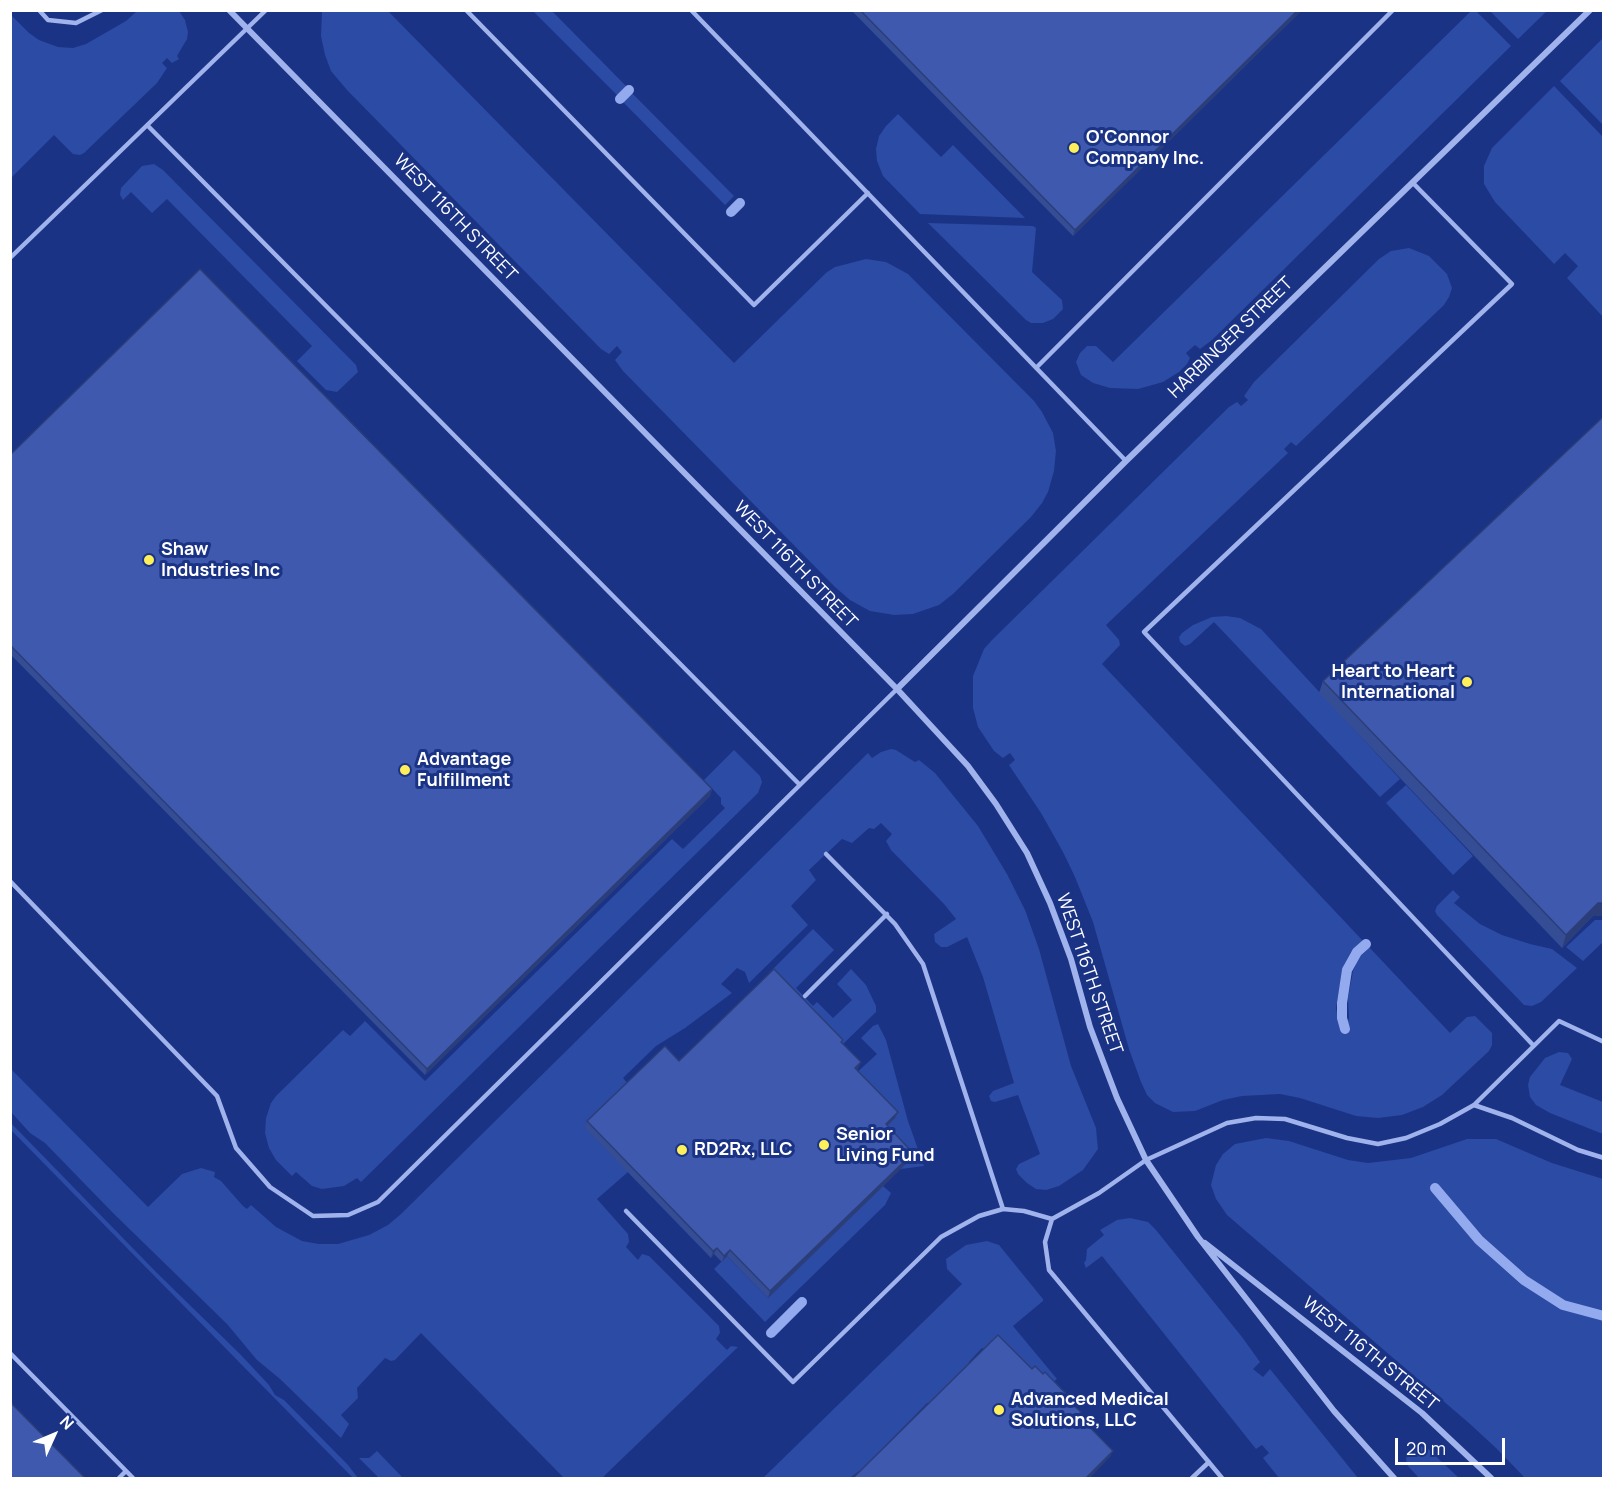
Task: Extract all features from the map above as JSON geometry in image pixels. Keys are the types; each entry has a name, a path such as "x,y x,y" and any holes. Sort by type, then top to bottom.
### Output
{"street":[{"name":"WEST 116TH STREET","path":"229,10 897,689 968,766 996,804 1027,853 1050,903 1071,959 1090,1027 1117,1098 1146,1160 1198,1237 1334,1411 1394,1479"},
{"name":"HARBINGER STREET","path":"897,689 1126,461 1590,10"},
{"name":"WEST 116TH STREET","path":"1198,1237 1422,1413 1491,1479"}],"lane":[{"path":"39,10 48,20 76,23 102,10"},
{"path":"10,258 266,10"},
{"path":"466,10 754,305 868,193"},
{"path":"691,10 1126,461"},
{"path":"1037,367 1394,10"},
{"path":"148,126 800,785"},
{"path":"1413,183 1512,284 1144,632 1533,1045"},
{"path":"10,881 217,1096 236,1148 270,1187 313,1216 348,1215 378,1202 897,689"},
{"path":"826,854 895,924 923,964 1003,1209"},
{"path":"805,996 886,914"},
{"path":"626,1211 793,1382 941,1237 979,1216 1003,1209 1024,1211 1052,1219 1099,1193 1146,1160 1227,1123 1256,1118 1285,1119 1347,1138 1378,1144 1406,1138 1440,1124 1474,1105 1559,1021 1604,1042"},
{"path":"1474,1105 1512,1118 1578,1150 1604,1158"},
{"path":"1052,1219 1046,1242 1049,1270 1222,1479"},
{"path":"10,1353 133,1479"},
{"path":"1192,1479 1209,1462"},
{"path":"119,1479 126,1471"}],"shaded area":[{"path":"1472,10 1476,11 1511,46 1212,340 1200,349 1195,345 1186,353 1190,358 1179,372 1163,382 1138,389 1110,388 1093,383 1081,375 1076,362 1080,353 1087,346 1096,346 1113,362"},
{"path":"137,11 179,11 185,20 188,32 187,39 177,56 179,59 172,63 167,58 162,63 167,68 157,83 84,153 73,154 54,135 11,178 11,15 39,40 58,47 73,48 86,44 126,21"},
{"path":"322,11 388,11 734,363 827,272 835,267 866,259 886,262 908,274 1034,401 1042,412 1053,433 1056,451 1054,471 1042,503 1031,517 939,605 913,614 894,615 870,611 850,600 623,371 615,360 622,352 617,346 609,354 601,349 347,90 331,71 325,55 321,36"},
{"path":"533,11 552,11 628,88 619,97"},
{"path":"1490,11 1547,11 1518,39"},
{"path":"1603,38 1603,125 1560,81"},
{"path":"1554,86 1603,137 1603,317 1567,278 1578,266 1565,253 1554,264 1495,202 1484,184 1484,166 1492,148"},
{"path":"631,92 734,196 725,205 622,101"},
{"path":"898,114 941,157 953,145 1025,218 920,214 883,176 877,161 876,149 879,136"},
{"path":"154,164 163,170 356,365 358,372 337,392 326,390 297,361 312,346 167,199 152,213 131,192 123,200 120,195 121,188 142,166"},
{"path":"928,223 1033,226 1036,228 1032,272 1062,300 1063,309 1053,319 1043,323 1031,323 1026,320"},
{"path":"1409,248 1429,256 1447,274 1452,288 1444,305 1296,446 1291,442 1284,449 1288,453 1106,625 1119,640 1120,645 1102,664 1364,942 1351,952 1343,967 1336,1008 1339,1025 1343,1029 1346,1028 1349,1018 1348,998 1353,971 1360,955 1369,947 1450,1033 1467,1017 1475,1016 1492,1033 1492,1045 1489,1051 1442,1095 1423,1107 1402,1115 1378,1118 1356,1116 1280,1094 1242,1096 1223,1100 1195,1111 1173,1112 1155,1103 1147,1095 1141,1082 1129,1049 1093,922 1063,852 1041,813 1009,765 1015,760 1010,753 1003,758 994,751 978,727 973,708 973,676 984,649 992,640 1229,407 1237,402 1241,406 1248,400 1244,396 1254,382 1379,259 1391,251"},
{"path":"1212,617 1240,618 1261,629 1400,779 1380,797 1214,622 1190,644 1185,646 1180,642 1179,637 1182,633 1193,625"},
{"path":"891,749 915,762 919,760 935,773 978,826 1007,874 1025,910 1039,949 1071,1066 1096,1128 1098,1149 1083,1170 1059,1186 1046,1190 1036,1189 1018,1174 1016,1169 1019,1164 1040,1154 1018,1095 995,1102 991,1101 989,1096 993,1091 1014,1083 983,977 967,937 947,947 941,947 935,942 934,934 956,919 891,850 886,841 892,834 881,823 874,829 869,828 852,843 842,839 809,870 816,880 791,906 808,925 749,983 745,972 737,968 721,984 732,993 685,1028 656,1046 623,1078 629,1085 628,1172 597,1199 628,1234 629,1242 626,1247 638,1260 642,1254 649,1256 719,1326 720,1333 716,1339 727,1350 731,1346 738,1347 602,1478 564,1478 421,1333 395,1360 385,1358 357,1388 358,1398 341,1415 349,1424 341,1438 257,1360 227,1324 11,1112 10,1068 148,1207 182,1174 201,1168 215,1172 214,1177 221,1181 247,1209 251,1205 276,1227 302,1241 338,1244 369,1235 388,1225 401,1214 868,753 872,758"},
{"path":"734,750 760,776 762,782 758,793 361,1182 357,1178 344,1186 322,1189 312,1186 296,1172 292,1176 276,1160 269,1148 265,1133 266,1118 271,1103 343,1030 350,1036 365,1021 425,1081 672,839 683,849 725,808 721,804 721,798 704,780"},
{"path":"1406,785 1473,856 1453,875 1386,803"},
{"path":"1453,890 1460,897 1454,903 1480,924 1502,935 1552,949 1577,968 1541,1002 1532,1006 1524,1005 1437,915 1435,911 1437,906"},
{"path":"1595,920 1603,920 1603,942 1583,961 1566,947"},
{"path":"813,929 834,950 796,988 813,1006 817,1002 833,1018 852,1000 837,984 851,969 866,985 876,1006 876,1012 841,1046 769,973"},
{"path":"878,1024 886,1040 908,1121 924,1166 901,1169 883,1130 895,1118 853,1076 877,1054 861,1038"},
{"path":"1559,1052 1568,1053 1572,1059 1560,1085 1603,1102 1603,1134 1550,1113 1536,1105 1530,1097 1528,1085 1530,1077 1545,1058"},
{"path":"10,1122 156,1272 241,1355 269,1385 275,1395 284,1400 358,1478 353,1478 11,1130"},
{"path":"1266,1138 1289,1141 1348,1160 1368,1163 1411,1158 1467,1139 1496,1139 1552,1163 1603,1179 1603,1478 1525,1478 1470,1424 1227,1215 1216,1199 1211,1185 1216,1165 1223,1154 1235,1144"},
{"path":"883,1186 891,1193 885,1205 765,1322 714,1269 727,1256 768,1298"},
{"path":"1130,1218 1148,1222 1156,1230 1260,1362 1253,1369 1263,1377 1270,1369 1358,1478 1279,1478 1263,1458 1269,1453 1262,1445 1256,1449 1102,1256 1086,1268 1084,1263 1087,1249 1104,1235 1100,1230 1117,1220"},
{"path":"987,1241 999,1245 1043,1299 1013,1326 1057,1379 1049,1385 982,1348 969,1362 971,1365 931,1405 927,1403 863,1472 859,1471 850,1478 763,1478 962,1284 947,1269 946,1259 966,1245"},
{"path":"1418,1446 1427,1448 1459,1478 1419,1478 1407,1465 1406,1458 1410,1449"},
{"path":"377,1451 403,1478 379,1478 359,1458 369,1458"}],"building":[{"name":"O'Connor Company Inc.","path":"860,10 1298,10 1075,230"},
{"name":"Advantage Fulfillment","path":"200,269 712,789 427,1069 10,645 10,455"},
{"name":"Heart to Heart International","path":"1604,416 1604,903 1598,903 1566,935 1323,681"},
{"name":"Senior Living Fund","path":"774,969 843,1040 841,1042 861,1062 855,1068 898,1112 886,1124 913,1153 770,1291 730,1250 724,1256 717,1248 713,1251 587,1121 665,1046 679,1061"},
{"name":"Advanced Medical Solutions, LLC","path":"998,1335 1032,1369 1035,1366 1043,1374 1045,1372 1075,1403 1073,1405 1081,1412 1078,1415 1113,1451 1085,1479 852,1479"},
{"path":"10,1402 86,1479 10,1479"}],"waterway":[{"path":"620,99 629,90"},
{"path":"731,212 740,203"},
{"path":"1345,1029 1342,1003 1347,970 1357,952 1366,944"},
{"path":"1435,1188 1479,1240 1524,1280 1563,1305 1604,1316"},
{"path":"771,1333 802,1302"}],"place":[{"name":"O'Connor Company Inc.","path":"1074,148"},
{"name":"Shaw Industries Inc","path":"149,560"},
{"name":"Heart to Heart International","path":"1467,682"},
{"name":"Advantage Fulfillment","path":"405,770"},
{"name":"Senior Living Fund","path":"824,1145"},
{"name":"RD2Rx, LLC","path":"682,1150"},
{"name":"Advanced Medical Solutions, LLC","path":"999,1410"}]}
